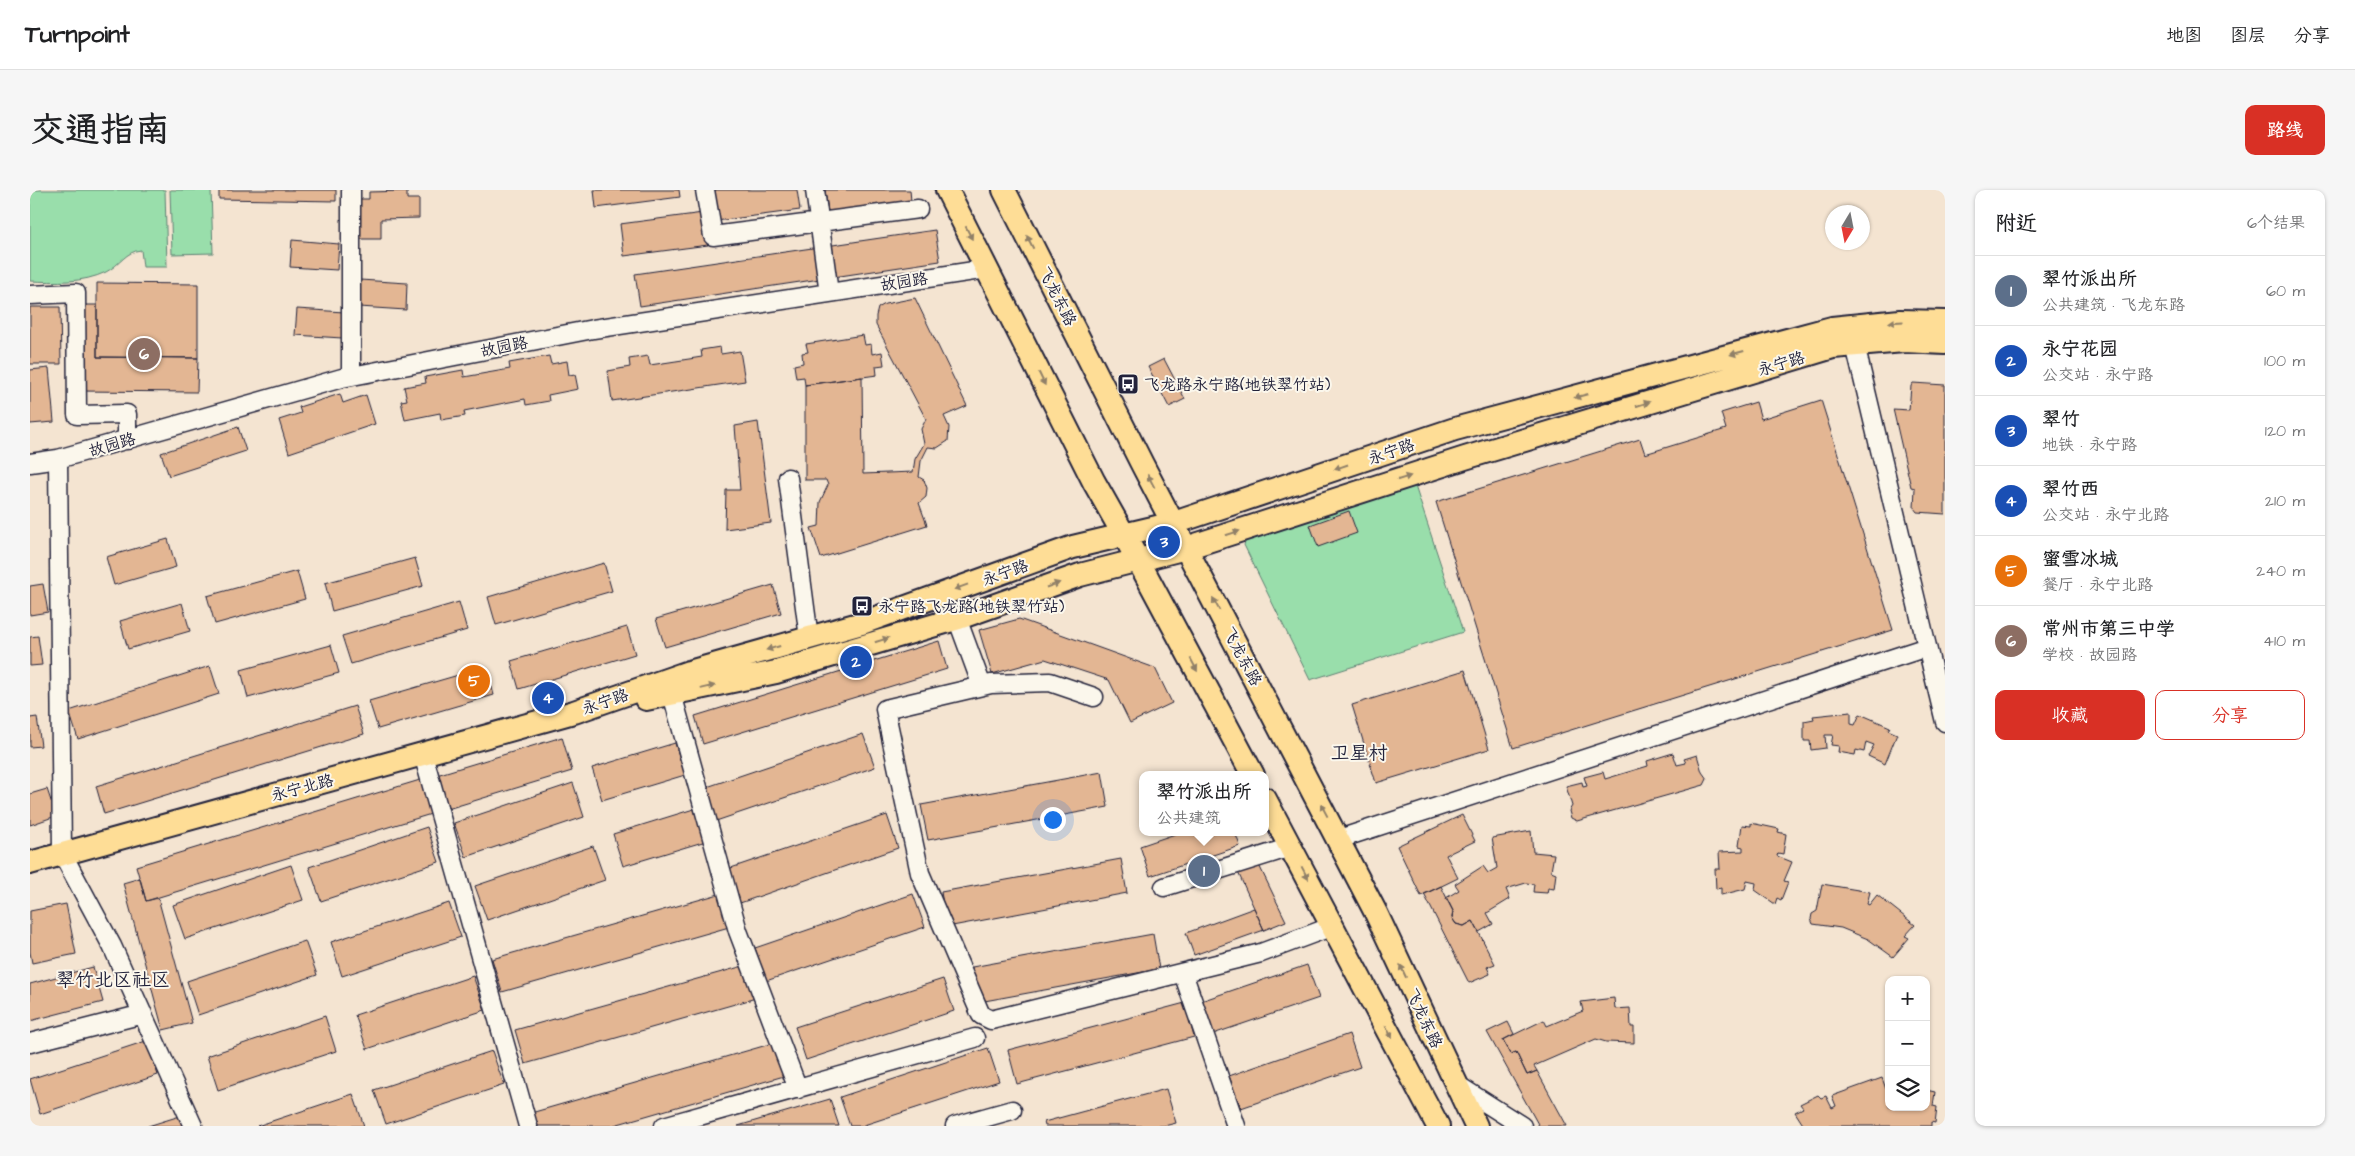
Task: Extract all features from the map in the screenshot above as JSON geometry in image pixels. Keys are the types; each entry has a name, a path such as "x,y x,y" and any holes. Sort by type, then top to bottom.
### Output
{"main road":[{"path":"947,190 1094,482 1138,560 1250,771"},
{"name":"飞龙东路","path":"1004,190 1186,548 1339,839 1376,913 1476,1126"},
{"name":"永宁路","path":"574,712 689,672 862,623 1073,547 1174,524 1456,429 1832,328 1900,321 1945,322"},
{"name":"永宁路","path":"574,712 776,672 957,618 1080,575 1186,548 1493,449 1833,347 1904,342 1945,342"},
{"name":"永宁北路","path":"30,863 574,712"},
{"path":"1269,806 1438,1126"}],"street":[{"path":"350,190 351,376"},
{"path":"705,190 713,236 918,209"},
{"path":"815,190 829,293"},
{"name":"故园路","path":"30,463 58,459 351,376 593,329 987,269"},
{"path":"30,295 76,293 78,415 127,414 127,440"},
{"path":"1855,345 1945,722"},
{"path":"58,459 62,853 112,946 193,1126"},
{"path":"788,478 809,638"},
{"path":"957,618 982,686"},
{"path":"1339,839 1927,647"},
{"path":"1094,697 1050,682 982,686 885,709 920,873 981,1015 991,1020 1183,973 1261,953 1333,926"},
{"path":"672,694 738,931 798,1090"},
{"path":"423,754 528,1126"},
{"path":"1164,887 1291,847"},
{"path":"1183,973 1236,1126"},
{"path":"30,1043 143,1014"},
{"path":"664,1126 798,1090 975,1038"},
{"path":"1456,1084 1522,1126"},
{"path":"955,1126 1012,1110"}],"green space":[{"path":"30,190 165,190 167,267 143,267 141,250 131,253 111,269 97,276 79,280 30,281"},
{"path":"170,190 211,190 213,253 172,254"},
{"path":"1415,486 1463,632 1310,680 1244,545 1249,533"}],"building":[{"path":"219,190 336,190 336,201 219,199"},
{"path":"594,190 679,190 680,197 596,208"},
{"path":"712,190 797,190 800,210 716,221"},
{"path":"825,190 910,190 911,201 828,212"},
{"path":"407,191 407,199 419,199 419,218 381,219 381,239 360,239 359,199 369,199 369,192"},
{"path":"703,213 708,245 624,256 620,224"},
{"path":"935,230 940,261 640,306 635,274"},
{"path":"292,240 339,244 337,270 290,267"},
{"path":"360,280 407,283 406,310 359,307"},
{"path":"97,283 198,284 198,358 97,357"},
{"path":"915,298 967,406 944,416 949,427 948,441 937,448 928,447 921,461 919,477 924,480 927,488 926,497 919,503 927,525 821,558 811,528 819,526 820,502 828,485 826,480 805,480 805,385 862,377 863,474 913,472 915,459 924,444 921,429 926,419 876,325 876,316 878,308 885,304"},
{"path":"81,305 97,305 97,357 198,358 197,392 80,391"},
{"path":"30,307 60,307 61,364 30,364"},
{"path":"297,309 344,312 342,338 295,335"},
{"path":"863,335 865,345 871,344 872,354 882,352 884,365 876,366 877,375 805,385 804,377 796,378 794,365 803,363 802,353 808,352 806,344"},
{"path":"720,347 721,354 740,351 745,381 612,401 608,371 630,367 629,359 648,356 650,365 702,357 701,350"},
{"path":"549,356 551,364 567,361 569,375 575,374 578,389 548,395 549,401 526,405 525,399 464,411 465,416 441,420 440,413 405,420 401,401 407,400 404,387 426,383 425,377 463,370 464,377 510,369 509,363"},
{"path":"1164,359 1185,399 1169,407 1148,367"},
{"path":"49,368 54,422 30,424 30,370"},
{"path":"1913,383 1945,385 1945,514 1917,512 1914,508 1915,488 1911,487 1893,409 1909,410 1911,386"},
{"path":"340,394 343,403 366,395 375,424 289,453 279,420 301,413 299,407"},
{"path":"1821,400 1893,630 1513,748 1436,502 1640,439 1645,454 1726,429 1721,413 1756,402 1761,419"},
{"path":"758,422 771,523 725,529 726,490 740,490 735,426"},
{"path":"238,427 246,451 169,476 161,453"},
{"path":"1349,511 1357,533 1318,547 1310,525"},
{"path":"168,539 176,567 114,585 106,557"},
{"path":"415,558 423,586 332,611 325,583"},
{"path":"604,563 612,591 496,625 488,597"},
{"path":"297,571 305,599 215,624 207,596"},
{"path":"43,584 48,612 30,615 30,586"},
{"path":"773,585 781,613 665,647 656,619"},
{"path":"459,602 467,630 351,664 342,636"},
{"path":"182,603 190,631 128,649 120,621"},
{"path":"1019,619 1155,668 1172,703 1130,723 1109,680 1045,659 992,674 979,630"},
{"path":"627,627 635,654 519,689 511,661"},
{"path":"38,636 42,665 30,666 30,637"},
{"path":"939,641 947,669 703,744 695,716"},
{"path":"331,645 339,673 248,698 241,670"},
{"path":"210,666 219,694 78,739 69,711"},
{"path":"486,667 494,695 378,729 369,701"},
{"path":"1465,670 1489,749 1376,783 1352,705"},
{"path":"355,706 364,734 104,814 96,786"},
{"path":"1851,712 1851,724 1855,725 1860,714 1890,727 1888,730 1897,734 1885,764 1868,756 1874,745 1866,742 1864,752 1856,750 1855,755 1838,752 1839,746 1831,745 1833,735 1825,735 1826,748 1811,750 1810,741 1804,741 1804,721 1814,719 1813,716"},
{"path":"37,717 41,746 30,747 30,718"},
{"path":"863,734 875,767 716,821 704,788"},
{"path":"562,737 572,771 146,901 136,866"},
{"path":"675,743 685,775 602,800 592,768"},
{"path":"1673,753 1677,765 1686,763 1684,759 1697,755 1702,772 1707,779 1704,785 1577,821 1571,818 1569,811 1572,806 1566,786 1582,782 1583,787 1587,786 1584,777 1603,772 1605,779 1648,766 1647,761"},
{"path":"1102,772 1108,807 928,840 921,805"},
{"path":"573,783 584,817 466,857 454,823"},
{"path":"47,789 56,816 30,825 30,794"},
{"path":"697,808 706,841 623,866 613,834"},
{"path":"887,815 898,848 740,903 728,869"},
{"path":"1462,815 1475,841 1446,855 1458,878 1421,896 1397,846"},
{"path":"1751,823 1779,829 1778,832 1786,834 1783,854 1778,853 1777,856 1792,862 1784,881 1788,882 1781,900 1777,898 1775,904 1755,890 1756,883 1747,881 1745,889 1721,895 1721,888 1716,889 1715,869 1720,869 1719,852 1743,851 1743,847 1739,846 1742,825 1751,826"},
{"path":"427,827 439,862 321,901 309,867"},
{"path":"1531,831 1533,852 1554,854 1551,871 1556,873 1554,889 1548,888 1547,893 1533,892 1534,884 1526,883 1506,889 1510,899 1487,913 1493,924 1479,932 1473,921 1464,926 1456,924 1452,918 1453,911 1446,898 1459,890 1455,884 1483,866 1488,873 1497,868 1492,838"},
{"path":"1169,836 1236,836 1240,846 1150,876 1140,846"},
{"path":"593,846 605,880 487,920 475,886"},
{"path":"1121,859 1127,893 947,927 941,892"},
{"path":"1257,861 1286,921 1264,930 1237,870"},
{"path":"291,865 303,900 185,939 173,905"},
{"path":"140,878 146,901 158,898 192,1023 163,1030 123,883"},
{"path":"1822,884 1870,892 1867,904 1869,905 1877,895 1915,925 1905,936 1909,938 1893,957 1868,939 1841,928 1813,924 1812,914 1817,911"},
{"path":"1441,886 1453,911 1452,918 1456,924 1464,926 1473,921 1495,964 1487,967 1490,974 1469,983 1424,894"},
{"path":"719,894 729,927 502,992 492,959"},
{"path":"913,894 925,927 766,981 755,948"},
{"path":"449,903 461,937 342,976 331,942"},
{"path":"66,904 76,954 32,963 30,952 30,911"},
{"path":"1254,908 1264,930 1194,955 1186,933"},
{"path":"1153,934 1159,969 979,1002 972,967"},
{"path":"305,941 317,975 198,1015 187,981"},
{"path":"747,965 756,998 525,1064 515,1030"},
{"path":"1307,965 1319,998 1213,1034 1201,1001"},
{"path":"93,967 103,1002 30,1021 30,984"},
{"path":"473,976 485,1010 367,1049 355,1015"},
{"path":"943,979 954,1011 806,1060 795,1027"},
{"path":"1614,998 1615,1009 1630,1008 1631,1027 1634,1027 1634,1043 1606,1042 1596,1039 1534,1066 1537,1071 1527,1075 1516,1052 1511,1054 1503,1040 1544,1020 1547,1026 1583,1011 1581,1002"},
{"path":"1185,1003 1194,1037 1017,1084 1008,1050"},
{"path":"325,1016 336,1051 218,1090 207,1056"},
{"path":"1508,1022 1514,1034 1503,1040 1511,1054 1516,1052 1527,1075 1537,1071 1567,1126 1539,1126 1487,1032"},
{"path":"1349,1034 1360,1067 1241,1108 1229,1076"},
{"path":"146,1041 158,1075 40,1114 30,1079"},
{"path":"774,1043 784,1076 611,1126 535,1126 531,1113"},
{"path":"988,1048 999,1081 861,1126 850,1126 840,1097"},
{"path":"492,1051 504,1085 386,1124 374,1090"},
{"path":"1882,1078 1885,1086 1885,1111 1930,1111 1930,1091 1935,1092 1933,1106 1937,1107 1935,1123 1931,1122 1931,1126 1804,1126 1795,1112 1803,1108 1800,1104 1818,1095 1821,1098 1826,1096 1832,1108 1836,1106 1832,1096"},
{"path":"1166,1089 1176,1123 1164,1126 1045,1126 1044,1122"},
{"path":"353,1094 364,1126 257,1126"},
{"path":"830,1099 839,1126 738,1126"},
{"path":"180,1116 183,1126 148,1126"}],"place":[{"name":"常州市第三中学","path":"144,354"},
{"name":"飞龙路永宁路(地铁翠竹站)","path":"1128,384"},
{"name":"翠竹","path":"1164,542"},
{"name":"永宁路飞龙路(地铁翠竹站)","path":"862,606"},
{"name":"永宁花园","path":"856,662"},
{"name":"蜜雪冰城","path":"474,681"},
{"name":"翠竹西","path":"548,698"},
{"name":"翠竹派出所","path":"1204,871"}],"district":[{"name":"卫星村","path":"1359,752"},
{"name":"翠竹北区社区","path":"113,979"}]}
